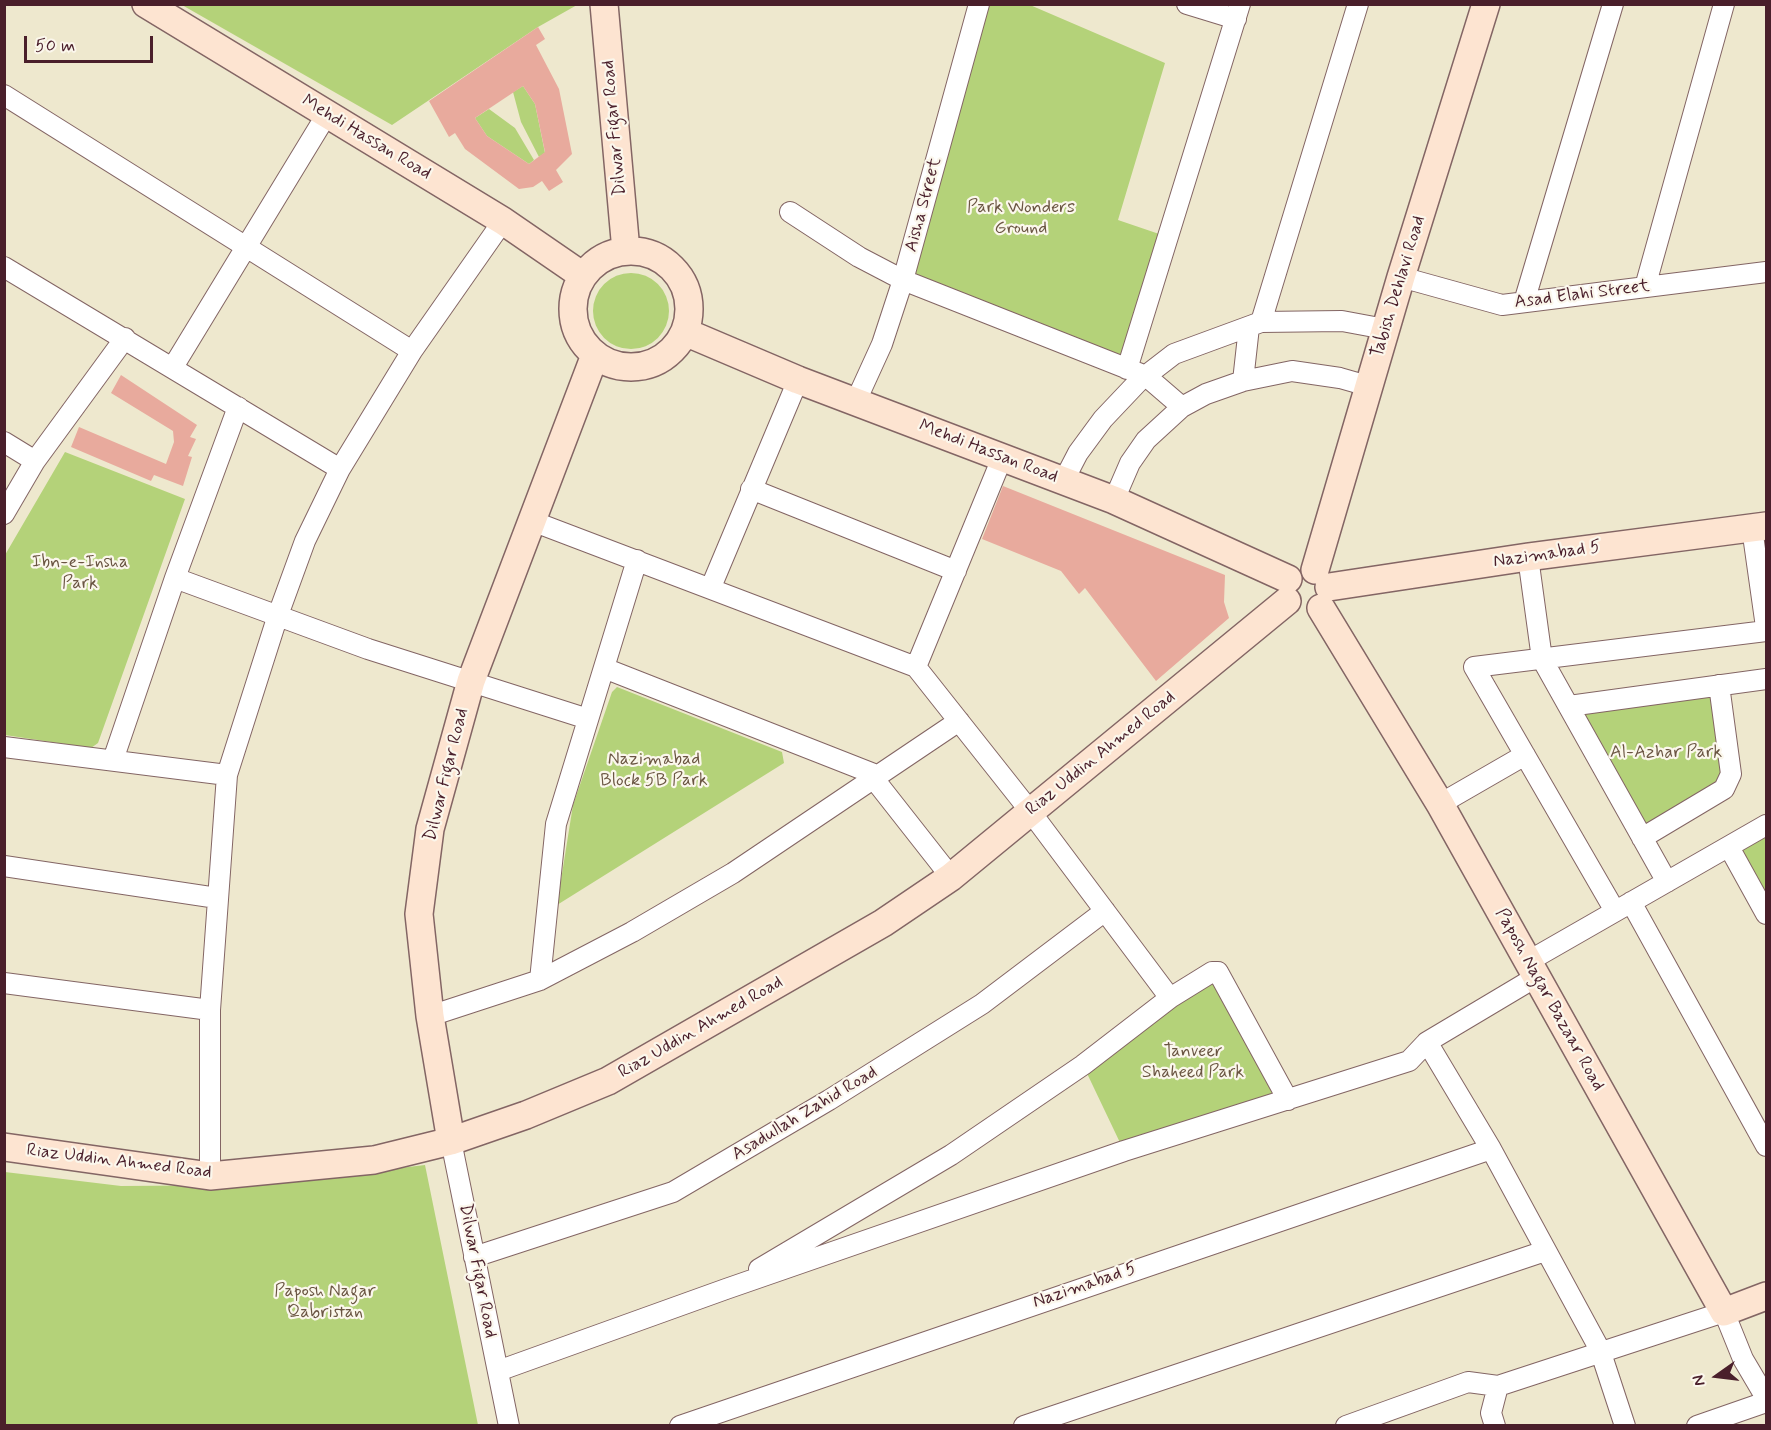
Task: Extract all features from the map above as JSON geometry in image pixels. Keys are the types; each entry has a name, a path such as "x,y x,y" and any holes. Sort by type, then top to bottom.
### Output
{"street":[{"name":"Mehdi Hassan Road","path":"146,4 503,221 583,276"},
{"name":"Dilwar Figar Road","path":"604,4 626,251"},
{"name":"Aisha Street","path":"856,401 882,344 903,280 979,4"},
{"path":"1126,369 1238,12 1186,4"},
{"path":"1243,381 1255,325 1358,4"},
{"name":"Tabish Dehlavi Road","path":"1322,588 1368,386 1486,4"},
{"path":"1524,302 1612,4"},
{"path":"1645,287 1724,4"},
{"path":"4,95 412,351"},
{"path":"173,367 327,114"},
{"path":"790,212 859,257 903,280 1146,376 1182,407"},
{"path":"210,1176 210,1010 227,776 278,615 306,541 340,469 412,351 503,221"},
{"path":"626,251 650,254 668,263 679,276 688,295 689,315 685,332 674,349 647,365 627,368 595,355 577,329 573,309 575,295 583,276 597,262 626,251"},
{"name":"Asad Elahi Street","path":"1401,277 1502,304 1645,287 1765,266"},
{"path":"4,267 340,469"},
{"path":"1064,480 1078,453 1103,419 1146,376 1174,354 1255,325 1342,321 1385,329"},
{"name":"Mehdi Hassan Road","path":"685,332 798,380 1114,500 1288,590 1291,606 1303,612 1322,588"},
{"path":"4,513 35,461 125,338"},
{"name":"Dilwar Figar Road","path":"509,1425 451,1142 430,1016 419,914 430,829 471,681 595,355"},
{"path":"1114,500 1130,463 1146,440 1182,407 1243,381 1292,371 1340,378 1368,386"},
{"path":"711,587 798,380"},
{"path":"113,760 175,578 238,407"},
{"path":"4,442 35,461"},
{"path":"916,667 1002,458"},
{"path":"751,489 956,571"},
{"path":"532,521 711,587 916,667 1030,811 1170,998"},
{"path":"1759,527 1767,629 1474,667 1525,755 1623,907 1767,1146"},
{"name":"Nazimabad 5","path":"1322,588 1528,557 1759,527"},
{"path":"1528,557 1542,659 1667,882"},
{"path":"540,980 556,824 637,560"},
{"path":"1288,590 1299,569 1322,588"},
{"path":"175,578 368,649 588,719"},
{"name":"Paposh Nagar Bazaar Road","path":"1322,588 1531,969 1724,1312 1743,1359 1767,1400"},
{"name":"Riaz Uddin Ahmed Road","path":"4,1147 210,1176 374,1160 451,1142 526,1115 608,1081 883,923 951,877 1288,590"},
{"path":"604,668 877,777 951,877"},
{"path":"1569,706 1767,679"},
{"path":"1642,838 1724,789 1731,774 1719,685"},
{"path":"430,1016 540,980 632,932 733,873 959,721"},
{"path":"5,750 113,760 227,776"},
{"path":"1440,804 1525,755"},
{"path":"498,1371 726,1288 1124,1151 1409,1061 1427,1042 1623,907 1767,825"},
{"path":"1729,847 1767,914"},
{"path":"4,866 217,898"},
{"name":"Asadullah Zahid Road","path":"474,1257 673,1192 829,1100 982,1004 1105,911"},
{"path":"726,1288 951,1155 1083,1065 1170,998 1212,972 1218,972 1288,1100"},
{"path":"4,983 210,1010"},
{"path":"1427,1042 1491,1149 1600,1350 1625,1425"},
{"name":"Nazimabad 5","path":"680,1425 1491,1149"},
{"path":"1024,1425 1545,1251"},
{"path":"1346,1425 1468,1383 1498,1386 1767,1296"},
{"path":"1495,1425 1491,1413 1498,1386"},
{"path":"1698,1425 1767,1400"}],"green space":[{"path":"182,5 577,5 538,27 392,125"},
{"name":"Park Wonders Ground","path":"979,5 1030,5 1165,63 1118,220 1168,237 1127,369 903,280"},
{"path":"523,86 535,104 545,153 539,157 521,122 513,92"},
{"path":"489,109 515,128 534,160 529,164 487,136 475,118"},
{"path":"631,273 646,276 658,284 666,296 669,311 666,326 658,338 646,346 631,349 616,346 604,338 596,326 593,311 596,296 604,284 616,276"},
{"name":"Ibn-e-Insha Park","path":"65,452 185,499 98,743 91,748 5,735 5,555"},
{"name":"Al-Azhar Park","path":"1719,685 1731,774 1642,838 1569,706"},
{"name":"Nazimabad Block 5B Park","path":"617,687 782,752 784,763 557,905 573,805 612,692"},
{"path":"1766,825 1766,914 1729,847"},
{"name":"Tanveer Shaheed Park","path":"1218,972 1288,1100 1124,1151 1083,1065"},
{"name":"Paposh Nagar Qabristan","path":"425,1165 478,1425 5,1426 5,1172 121,1186 258,1185"}],"building":[{"path":"538,27 545,39 536,45 559,89 572,154 556,170 563,182 549,191 542,181 533,187 519,189 465,149 455,133 449,137 429,101","holes":["523,86 535,104 545,152 529,164 487,136 475,118"]},
{"path":"121,375 197,425 190,437 196,439 188,456 192,457 183,486 154,475 151,481 71,447 79,427 166,464 174,442 173,431 111,393"},
{"path":"1003,486 1225,575 1224,602 1229,618 1156,681 1085,588 1079,594 1061,571 982,539"}]}
